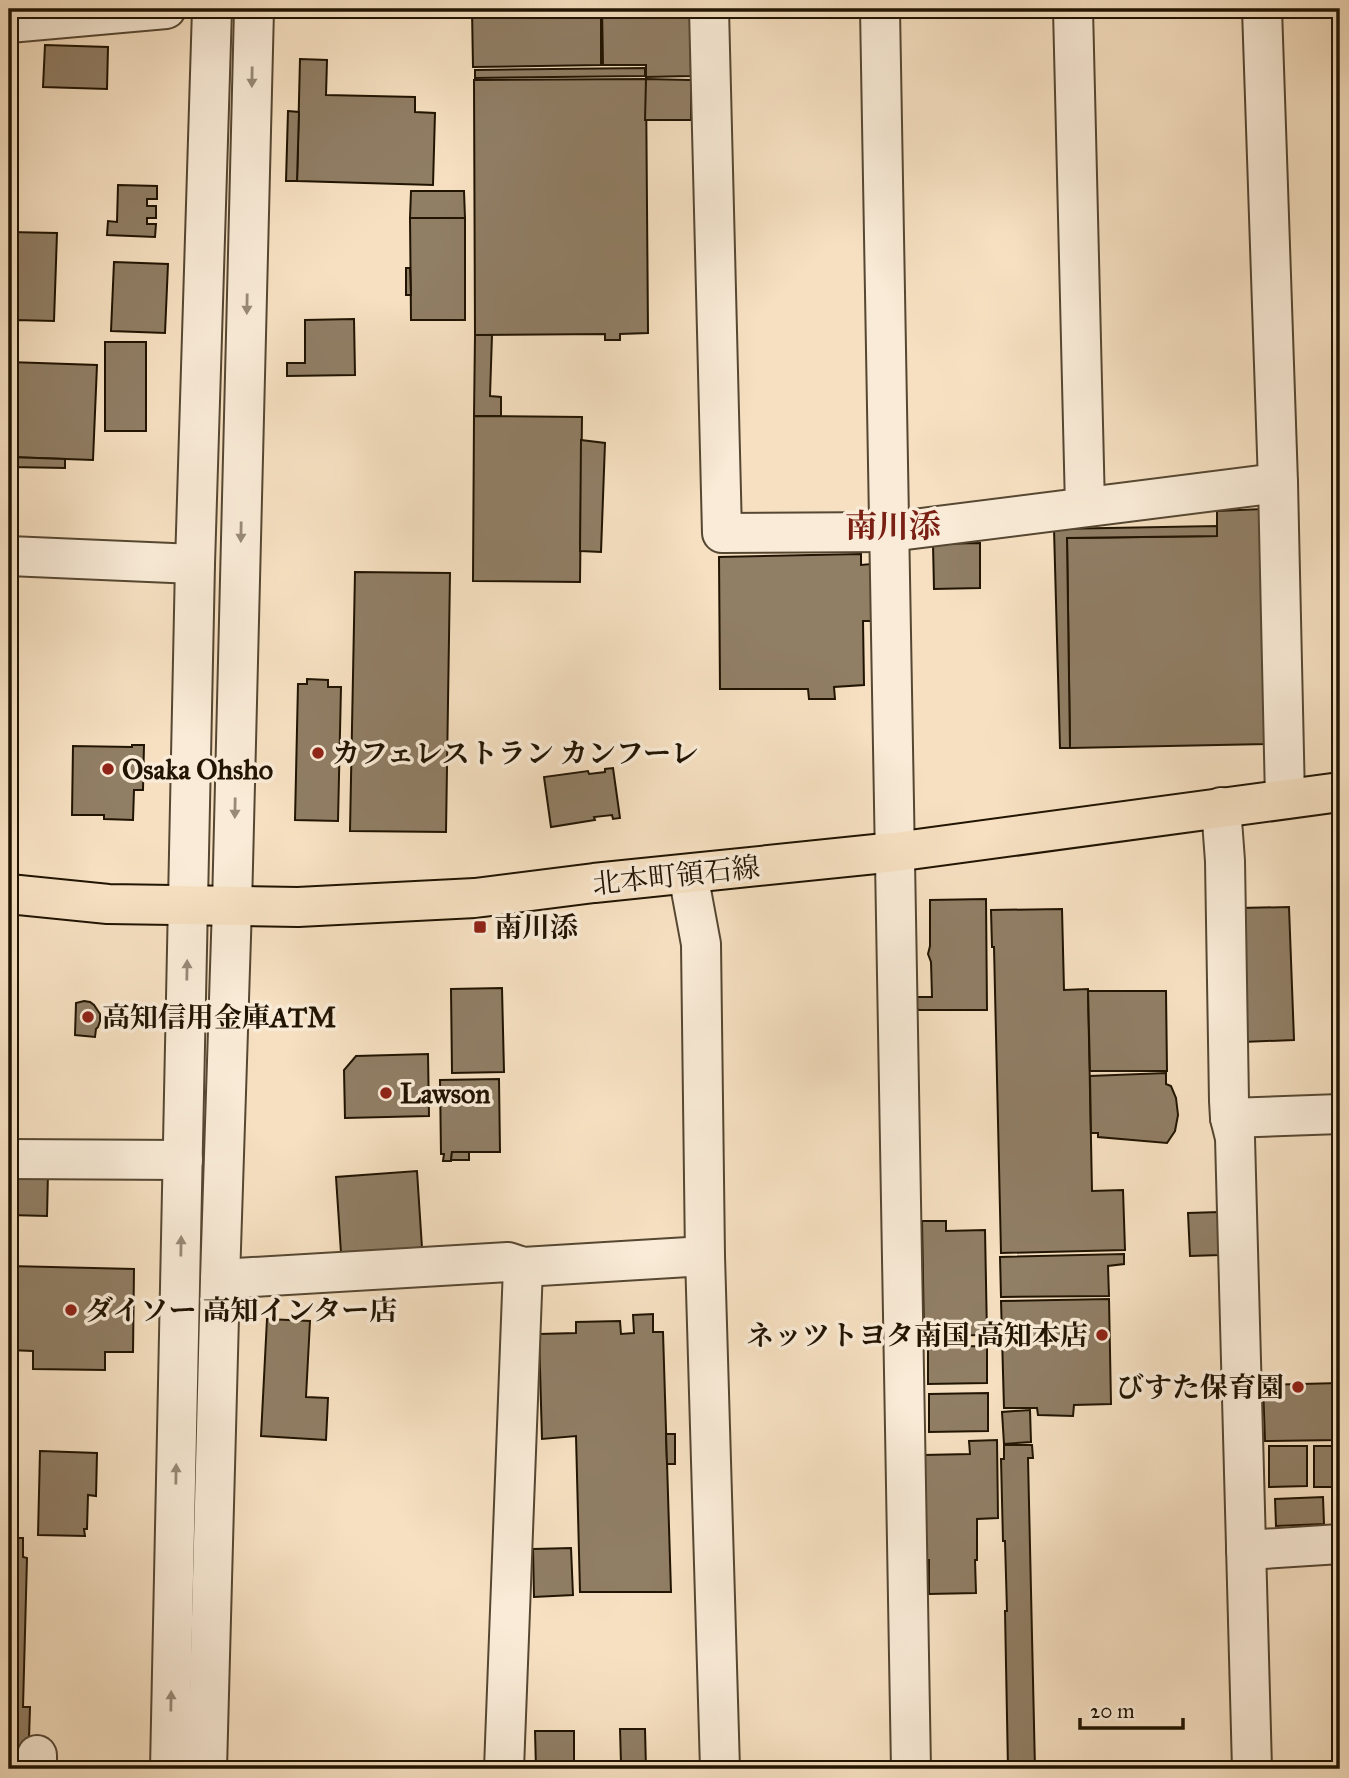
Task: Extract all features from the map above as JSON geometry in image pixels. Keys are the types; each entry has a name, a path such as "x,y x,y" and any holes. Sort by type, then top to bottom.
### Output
{"main road":[{"name":"北本町領石線","path":"9,894 108,904 298,907 475,898 895,852 1340,792"}],"street":[{"path":"9,23 166,9"},
{"path":"170,1769 195,564 212,9"},
{"path":"207,1769 254,9"},
{"path":"709,9 722,533 890,532 1278,484"},
{"path":"880,9 911,1769"},
{"path":"1073,9 1085,507"},
{"path":"1262,9 1278,484 1285,799"},
{"path":"9,556 195,564"},
{"path":"1221,807 1225,861 1229,1101 1235,1138 1252,1769"},
{"path":"688,874 701,944 705,1256 720,1769"},
{"path":"1230,1118 1340,1114"},
{"path":"9,1159 183,1160"},
{"path":"220,1279 508,1262 523,1267 705,1256"},
{"path":"504,1769 523,1267"},
{"path":"1246,1550 1340,1544"}],"building":[{"path":"472,9 601,9 601,65 473,67"},
{"path":"602,9 690,9 691,76 646,77 646,65 603,65"},
{"path":"45,45 108,47 107,89 43,87"},
{"path":"300,59 327,60 326,95 415,97 415,112 435,113 433,185 297,181"},
{"path":"645,68 645,76 475,78 475,70"},
{"path":"646,79 648,333 620,334 620,340 605,340 605,334 475,335 474,80"},
{"path":"646,79 691,80 691,120 645,120"},
{"path":"288,111 299,112 297,181 286,181"},
{"path":"118,185 157,186 157,199 147,199 147,206 156,206 156,218 147,218 147,224 156,224 155,237 107,235 108,221 117,222"},
{"path":"411,191 464,191 465,218 410,218"},
{"path":"410,218 465,218 465,320 411,320"},
{"path":"9,232 57,233 54,321 16,320 16,334 9,334"},
{"path":"114,262 168,264 165,333 111,331"},
{"path":"406,268 410,268 411,295 406,295"},
{"path":"354,319 355,375 287,376 287,363 305,363 305,320"},
{"path":"475,335 492,335 490,396 501,397 501,416 474,416"},
{"path":"105,342 146,342 146,431 105,431"},
{"path":"9,362 97,365 93,460 9,457"},
{"path":"474,416 582,417 580,582 473,581"},
{"path":"581,440 605,443 601,552 580,551"},
{"path":"9,457 65,459 65,468 9,467"},
{"path":"1262,509 1267,744 1070,748 1067,538 1217,536 1217,511"},
{"path":"1217,526 1217,536 1067,538 1070,748 1060,748 1054,529"},
{"path":"980,543 980,588 934,589 933,544"},
{"path":"861,554 861,565 871,564 872,586 872,621 863,621 864,685 834,687 835,699 809,699 808,689 720,689 719,557"},
{"path":"355,572 450,573 446,832 350,831"},
{"name":"カフェレストラン カンフーレ","path":"307,679 328,680 328,687 341,687 338,821 295,820 298,684 307,684"},
{"name":"Osaka Ohsho","path":"144,745 143,790 134,790 133,820 104,819 104,815 72,815 73,746"},
{"path":"613,768 620,818 613,819 612,815 594,817 595,820 551,827 544,777 588,771 589,774 605,772 605,769"},
{"path":"986,899 987,1010 919,1010 914,1006 915,999 932,997 931,962 928,954 930,900"},
{"path":"1289,907 1294,1040 1243,1042 1239,908"},
{"path":"1062,909 1064,990 1088,989 1092,1191 1123,1190 1125,1250 1001,1253 991,910"},
{"path":"502,988 504,1072 452,1073 451,989"},
{"path":"1088,991 1166,991 1167,1071 1090,1071"},
{"name":"高知信用金庫ATM","path":"84,1001 94,1005 100,1014 95,1037 75,1035 76,1003"},
{"name":"Lawson","path":"428,1054 429,1116 345,1118 344,1070 356,1056"},
{"path":"1166,1073 1166,1084 1171,1086 1176,1098 1178,1115 1175,1131 1167,1143 1098,1137 1098,1133 1091,1133 1090,1076"},
{"path":"499,1079 500,1152 452,1152 451,1161 443,1161 440,1080"},
{"path":"452,1152 469,1152 469,1160 451,1160"},
{"path":"417,1171 422,1248 341,1253 336,1177"},
{"path":"9,1172 48,1173 47,1216 9,1215"},
{"path":"1219,1212 1220,1255 1190,1256 1188,1213"},
{"path":"922,1221 946,1221 946,1231 985,1230 987,1335 924,1336"},
{"path":"1124,1254 1124,1264 1108,1266 1109,1296 1001,1297 1000,1257"},
{"name":"ダイソー 高知インター店","path":"9,1266 134,1269 133,1352 105,1352 105,1370 33,1369 33,1351 9,1350"},
{"path":"1109,1299 1111,1404 1074,1405 1073,1416 1038,1415 1037,1408 1004,1408 1001,1301"},
{"path":"653,1314 653,1332 663,1332 671,1592 580,1592 576,1436 542,1439 539,1334 576,1333 576,1322 620,1321 621,1334 634,1333 633,1315"},
{"path":"267,1319 310,1321 306,1397 328,1398 326,1440 261,1436"},
{"path":"987,1346 987,1383 928,1384 928,1347"},
{"path":"1340,1383 1340,1440 1265,1441 1263,1385"},
{"path":"988,1393 988,1431 929,1432 929,1394"},
{"path":"1030,1410 1031,1442 1004,1444 1002,1412"},
{"path":"666,1434 675,1434 675,1464 667,1464"},
{"path":"997,1440 998,1518 977,1519 976,1593 929,1594 924,1455 970,1454 969,1441"},
{"path":"1004,1445 1032,1445 1033,1458 1028,1458 1035,1769 1008,1769 1007,1611 1001,1459 1004,1459"},
{"path":"1269,1446 1307,1446 1307,1486 1269,1487"},
{"path":"1314,1446 1340,1446 1340,1487 1314,1487"},
{"path":"40,1451 97,1453 96,1496 88,1495 85,1536 38,1535"},
{"path":"1323,1497 1324,1524 1276,1526 1275,1499"},
{"path":"9,1538 23,1538 23,1557 27,1558 23,1707 30,1707 28,1769 9,1769"},
{"path":"571,1548 573,1595 534,1597 533,1549"},
{"path":"620,1729 645,1729 646,1769 536,1769 535,1731 574,1731 574,1766 621,1764"}],"place":[{"name":"カフェレストラン カンフーレ","path":"318,753"},
{"name":"Osaka Ohsho","path":"108,769"},
{"name":"南川添","path":"480,927"},
{"name":"高知信用金庫ATM","path":"88,1017"},
{"name":"Lawson","path":"386,1093"},
{"name":"ダイソー 高知インター店","path":"71,1310"},
{"name":"ネッツトヨタ南国 高知本店","path":"1102,1335"},
{"name":"びすた保育園","path":"1298,1387"}],"district":[{"name":"南川添","path":"893,526"}]}
